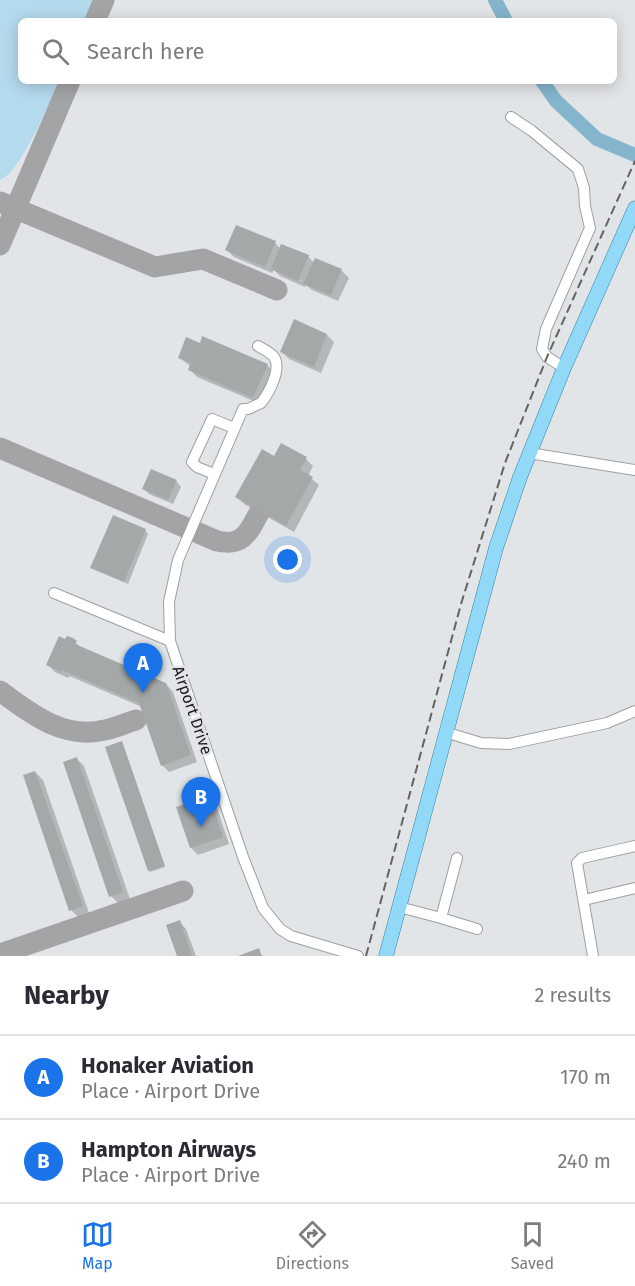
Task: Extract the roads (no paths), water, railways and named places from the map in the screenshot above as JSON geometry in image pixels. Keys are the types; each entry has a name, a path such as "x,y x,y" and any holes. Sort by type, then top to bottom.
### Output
{"main road":[{"path":"386,956 448,733 496,548 564,368 635,208"}],"street":[{"path":"511,117 532,131 578,169 584,188 590,228 546,329 542,350 547,357 564,368"},
{"name":"Airport Drive","path":"258,346 274,356 276,372 261,403 243,409 183,546 169,602 170,641 263,908 280,929 291,936 358,956"},
{"path":"214,474 197,467 192,462 212,419 234,428"},
{"path":"530,453 635,470"},
{"path":"54,593 170,641"},
{"path":"448,733 481,743 509,744 607,723 635,711"},
{"path":"593,956 578,861 635,846"},
{"path":"441,918 458,858"},
{"path":"584,900 635,888"},
{"path":"399,907 477,929"}],"waterway":[{"path":"495,0 504,18"},
{"path":"544,84 556,101 597,139 635,155"}],"railway":[{"path":"366,956 461,604 505,463 547,357 635,161"}],"place":[{"name":"Honaker Aviation","path":"143,693"},
{"name":"Hampton Airways","path":"201,827"}]}
